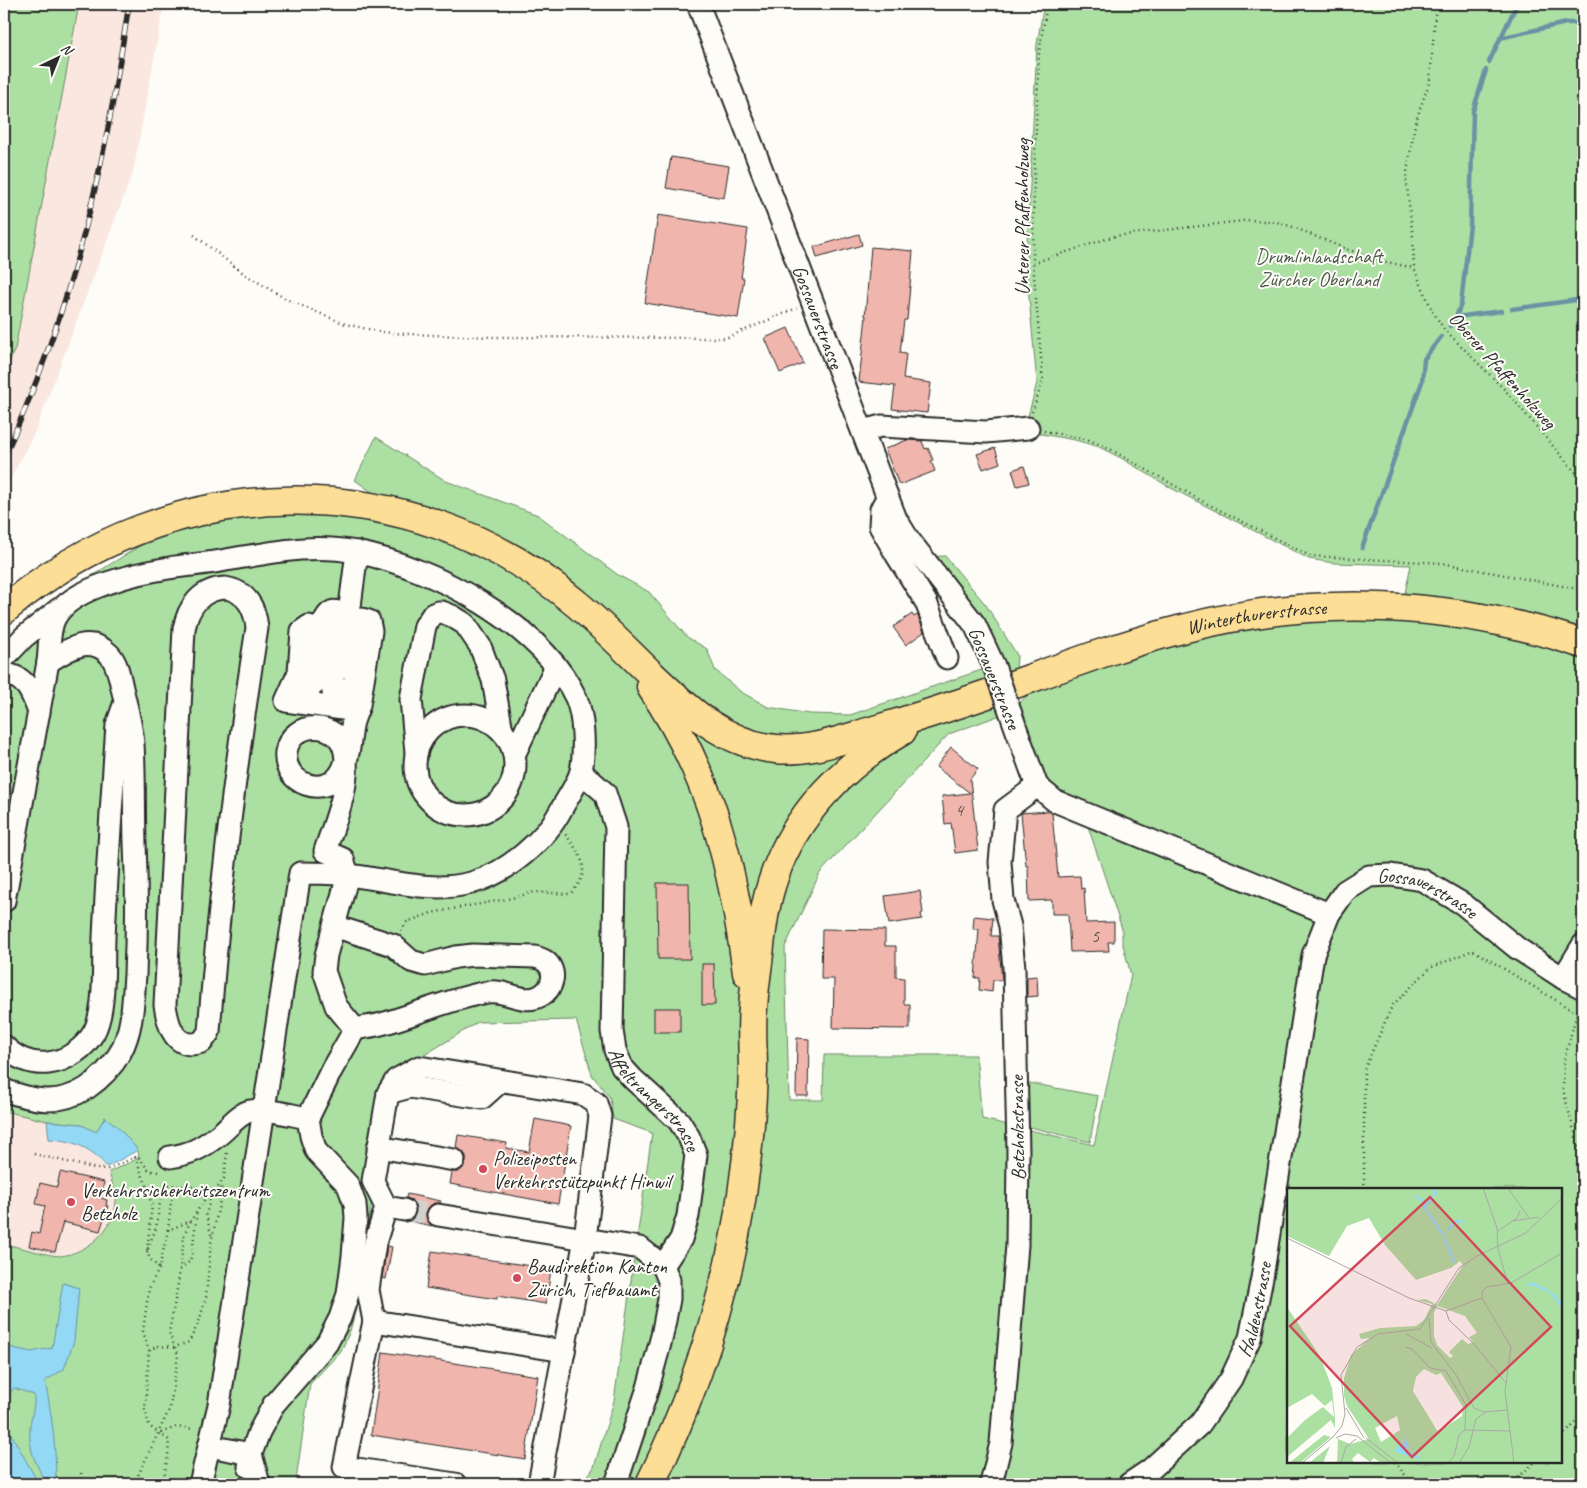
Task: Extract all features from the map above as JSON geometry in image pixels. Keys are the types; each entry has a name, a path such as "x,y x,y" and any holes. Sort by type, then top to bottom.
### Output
{"highway":[{"path":"4,610 39,582 82,556 113,540 163,521 194,512 250,503 288,500 338,502 382,508 420,518 465,534 506,554 543,577 574,601 672,694 707,723 736,739 757,746 776,749 805,748 830,743 941,711"},
{"name":"Winterthurerstrasse","path":"941,711 1145,639 1230,618 1289,610 1361,606 1428,610 1500,621 1583,644"},
{"path":"599,624 632,660 669,714 696,766 708,797 732,878 752,1009"},
{"path":"666,1484 689,1396 727,1273 742,1194 751,1110 752,1009 763,924 774,877 784,853 801,823 821,796 843,774 883,743 941,711"},
{"path":"650,1484 689,1396"}],"street":[{"name":"Gossauerstrasse","path":"698,4 896,519 909,540 975,625 994,666 1037,786"},
{"path":"863,431 881,426 986,432 1028,428"},
{"path":"887,498 881,509 880,526 926,602 948,658"},
{"path":"4,658 24,637 63,606 89,591 115,580 138,574 295,548 326,548 357,552 412,568 456,588 493,611 528,637 556,666 576,700 583,734 580,772 556,821 519,858 493,874 473,883 436,888 348,875 300,872 219,1405 200,1484"},
{"path":"306,695 325,670 326,649 322,625 339,610 357,552"},
{"path":"185,566 205,594"},
{"path":"225,588 241,593 252,607 256,616 257,628 234,783 208,1032 202,1042 195,1045 180,1041 173,1033 168,1022 165,1005 184,629 189,611 205,594 213,590 225,588"},
{"path":"452,616 456,588"},
{"path":"4,901 48,662 53,622 63,606"},
{"path":"332,700 333,678 342,621 339,610"},
{"path":"306,695 313,636 313,630 309,626 339,610 362,611 366,620 370,621 371,631 357,711 352,724 346,759 346,780 338,815 325,851 343,859 348,875 326,955 324,971 336,1006 355,1029"},
{"path":"416,752 424,736 436,723 452,716 479,716 495,724 510,742 514,755 514,777 503,797 485,811 463,815 441,809 424,795 417,782 411,698 425,626 433,614 442,612 464,624 480,646 493,680 502,731"},
{"path":"332,700 336,694 352,688 355,682 352,638 358,622 362,619 366,620"},
{"path":"4,1090 36,1100 54,1101 78,1093 95,1082 110,1068 120,1052 133,1013 138,924 133,743 126,702 115,663 98,646 77,645 48,662"},
{"path":"514,755 556,666"},
{"path":"4,674 14,676 24,683 33,695 39,712"},
{"path":"306,695 332,700 357,711"},
{"path":"4,1046 22,1060 49,1063 73,1054 95,1032 102,1008 104,938 117,725 126,702"},
{"name":"Affeltrangerstrasse","path":"580,772 605,793 616,827 612,1031 615,1050 622,1067 679,1121 689,1137 696,1154 688,1216 682,1239 663,1266"},
{"path":"1037,786 1055,801 1084,814 1329,914"},
{"name":"Betzholzstrasse","path":"991,1484 1001,1443 1017,1245 1018,1152 1014,968 1010,926 1003,900 1000,862 1005,810 1037,786"},
{"name":"Gossauerstrasse","path":"1329,914 1345,891 1369,876 1390,875 1422,880 1463,904 1517,948 1563,978 1583,988"},
{"name":"Haldenstrasse","path":"1129,1484 1150,1470 1200,1424 1231,1379 1250,1338 1313,955 1329,914"},
{"path":"246,1484 251,1454 259,1432 274,1404 327,1343 340,1318 348,1294 356,1218 355,1204 348,1185 316,1151 308,1118 332,1069 355,1029 384,1023 462,998 491,991 523,999 534,998 541,996 549,989 553,976 551,967 544,960 535,958 456,957 425,965 411,961 393,945 334,926"},
{"path":"1563,978 1583,945"},
{"path":"455,1484 344,1467 374,1321 368,1290 376,1243 395,1208 373,1180 388,1093 396,1080 419,1067 583,1094 596,1103 600,1116 585,1239 539,1484"},
{"path":"170,1157 190,1154 217,1137 248,1112 265,1111 308,1118"},
{"path":"378,1148 454,1160"},
{"path":"438,1215 640,1248 663,1266 669,1280 669,1299 662,1336 648,1388 616,1484"},
{"path":"374,1321 564,1351"},
{"path":"211,1439 251,1454"},
{"path":"251,1454 259,1484"}],"path":[{"name":"Unterer Pfaffenholzweg","path":"1028,428 1043,381 1032,264 1040,53 1048,4"},
{"name":"Oberer Pfaffenholzweg","path":"1436,4 1430,80 1414,124 1406,178 1413,238 1414,268 1432,310 1444,329 1505,390 1583,481"},
{"path":"1032,264 1115,236 1251,220 1277,222 1346,249 1382,261 1414,268"},
{"path":"194,235 246,275 286,299 345,324 382,332 493,337 726,338 812,301"},
{"path":"1028,428 1089,440 1110,449 1202,501 1310,556 1442,564 1583,590"},
{"path":"393,945 407,922 431,913 534,892 570,894 579,885 583,868 581,855 556,821"},
{"path":"1364,1188 1364,1070 1392,1006 1430,968 1473,950 1578,1013"},
{"path":"1583,1002 1564,1060 1563,1090 1583,1164"},
{"path":"134,1484 160,1434 170,1408 178,1355 168,1333 184,1236 191,1220 205,1199 224,1178 229,1126"},
{"path":"34,1154 108,1169 138,1156 149,1171 169,1172 170,1157"},
{"path":"135,1158 146,1184 152,1206 147,1251 150,1259 159,1269"},
{"path":"149,1351 157,1346 175,1347 189,1342 199,1322 206,1297 212,1239 222,1191 220,1183"},
{"path":"147,1251 156,1228 162,1190 165,1184 193,1186 205,1199"},
{"path":"163,1484 168,1455 168,1440 149,1426 145,1410 149,1351 143,1331 149,1288 159,1269 168,1230 172,1193 179,1186"},
{"path":"211,1193 206,1215 212,1239"},
{"path":"180,1269 190,1261 197,1211"},
{"path":"168,1230 191,1220"},
{"path":"1562,1436 1571,1428 1583,1410"},
{"path":"160,1434 176,1427 211,1439"},
{"path":"1396,1463 1412,1484"},
{"path":"1511,1484 1534,1463"},
{"path":"80,1474 81,1484"}],"shaded area":[{"path":"79,4 164,4 133,172 36,429 4,492 4,373 15,349"},
{"path":"4,1111 47,1121 49,1139 76,1143 90,1150 107,1167 117,1200 113,1219 100,1238 79,1250 59,1256 4,1244"}],"green space":[{"path":"4,4 79,4 15,349 4,373"},
{"name":"Drumlinlandschaft Zürcher Oberland","path":"1044,4 1583,4 1583,1484 582,1484 594,1467 614,1401 652,1133 613,1119 610,1098 592,1075 576,1020 478,1022 418,1059 396,1068 381,1085 364,1168 372,1199 356,1308 350,1331 341,1351 310,1384 296,1480 317,1484 4,1484 4,1244 60,1256 70,1254 89,1245 105,1230 114,1212 116,1195 109,1172 139,1158 138,1150 105,1117 96,1133 80,1124 47,1121 4,1111 4,642 47,604 141,545 206,522 284,513 347,515 425,530 355,480 376,437 446,481 538,515 618,575 649,592 687,637 707,649 715,670 741,692 768,707 809,714 850,715 993,666 922,557 945,556 986,605 1017,655 1014,709 1031,691 1145,639 1402,607 1411,565 1334,563 1309,559 1171,488 1099,447 1075,440 1024,431 1037,383 1026,265 1037,44","holes":["1014,710 1055,801 1084,814 1122,929 1122,941 1131,975 1094,1145 982,1119 976,1055 824,1055 823,1100 789,1100 785,947 820,873 949,734"]},
{"path":"1029,1083 1098,1096 1090,1142 1026,1126"}],"water":[{"path":"105,1117 118,1127 138,1150 107,1167 95,1155 81,1146 66,1141 49,1139 47,1121 80,1124 96,1132"},
{"path":"63,1283 79,1288 74,1341 64,1369 45,1381 50,1406 56,1470 56,1483 47,1484 36,1464 30,1443 34,1395 14,1388 4,1401 4,1346 31,1352 52,1348"},
{"path":"4,1421 39,1484 4,1484"}],"building":[{"path":"671,157 729,166 724,198 666,188"},
{"path":"658,215 748,229 738,318 645,303"},
{"path":"859,234 862,245 817,258 814,247"},
{"path":"871,247 913,251 907,320 904,320 900,353 906,354 903,379 931,383 927,413 892,409 895,386 859,382"},
{"path":"788,328 803,363 780,373 765,338"},
{"path":"907,440 922,441 925,449 928,448 935,471 899,485 885,449"},
{"path":"995,448 1000,463 983,469 977,454"},
{"path":"1024,466 1029,483 1017,486 1012,470"},
{"path":"912,614 914,617 918,616 924,632 906,645 893,627"},
{"path":"951,747 978,769 970,779 978,850 955,853 951,823 945,824 942,796 970,793 936,767"},
{"path":"1048,811 1052,813 1058,877 1080,876 1081,889 1084,888 1086,923 1114,922 1114,942 1108,942 1109,951 1070,952 1068,914 1052,914 1052,900 1029,901 1028,866 1026,866 1021,813"},
{"path":"657,883 689,883 690,959 658,959"},
{"path":"920,891 922,919 889,924 885,896"},
{"path":"974,916 993,918 991,936 998,936 1002,980 993,980 992,992 979,990 980,978 975,978 979,929 973,929"},
{"path":"822,929 885,930 885,946 896,946 896,977 904,978 904,1004 910,1004 910,1029 833,1028 834,979 821,979"},
{"path":"702,964 714,964 715,1005 702,1005"},
{"path":"1037,976 1038,996 1027,997 1027,977"},
{"path":"654,1008 680,1008 680,1032 654,1032"},
{"path":"797,1038 809,1039 808,1096 796,1096"},
{"name":"Polizeiposten Verkehrsstützpunkt Hinwil","path":"535,1119 571,1126 558,1204 450,1184 452,1172 458,1172 466,1162 466,1156 456,1148 458,1135 507,1143 506,1148 529,1152"},
{"name":"Verkehrssicherheitszentrum Betzholz","path":"60,1172 104,1182 101,1198 107,1200 106,1206 108,1206 100,1231 63,1222 55,1252 29,1246 32,1232 39,1234 45,1206 36,1204 40,1183 57,1187"},
{"path":"407,1194 441,1201 429,1207 426,1213 427,1220 432,1226 409,1221 414,1218 416,1212 412,1200 406,1198"},
{"path":"387,1246 392,1247 386,1279 382,1278"},
{"path":"432,1251 551,1269 546,1304 497,1296 497,1299 426,1288"},
{"path":"383,1352 538,1376 525,1459 371,1435"}],"waterway":[{"path":"1489,62 1517,4"},
{"path":"1500,38 1566,23 1583,23"},
{"path":"1450,326 1461,304 1470,225 1473,111 1486,70"},
{"path":"1512,309 1583,299"},
{"path":"1456,317 1501,311"},
{"path":"1362,548 1422,382 1424,359 1441,337"}],"tunnel":[{"path":"404,1210 438,1215"}],"railway":[{"path":"4,457 44,361 77,261 104,146 129,4"}],"place":[{"name":"Polizeiposten Verkehrsstützpunkt Hinwil","path":"483,1169"},
{"name":"Verkehrssicherheitszentrum Betzholz","path":"71,1202"},
{"name":"Baudirektion Kanton Zürich, Tiefbauamt","path":"517,1278"}]}
